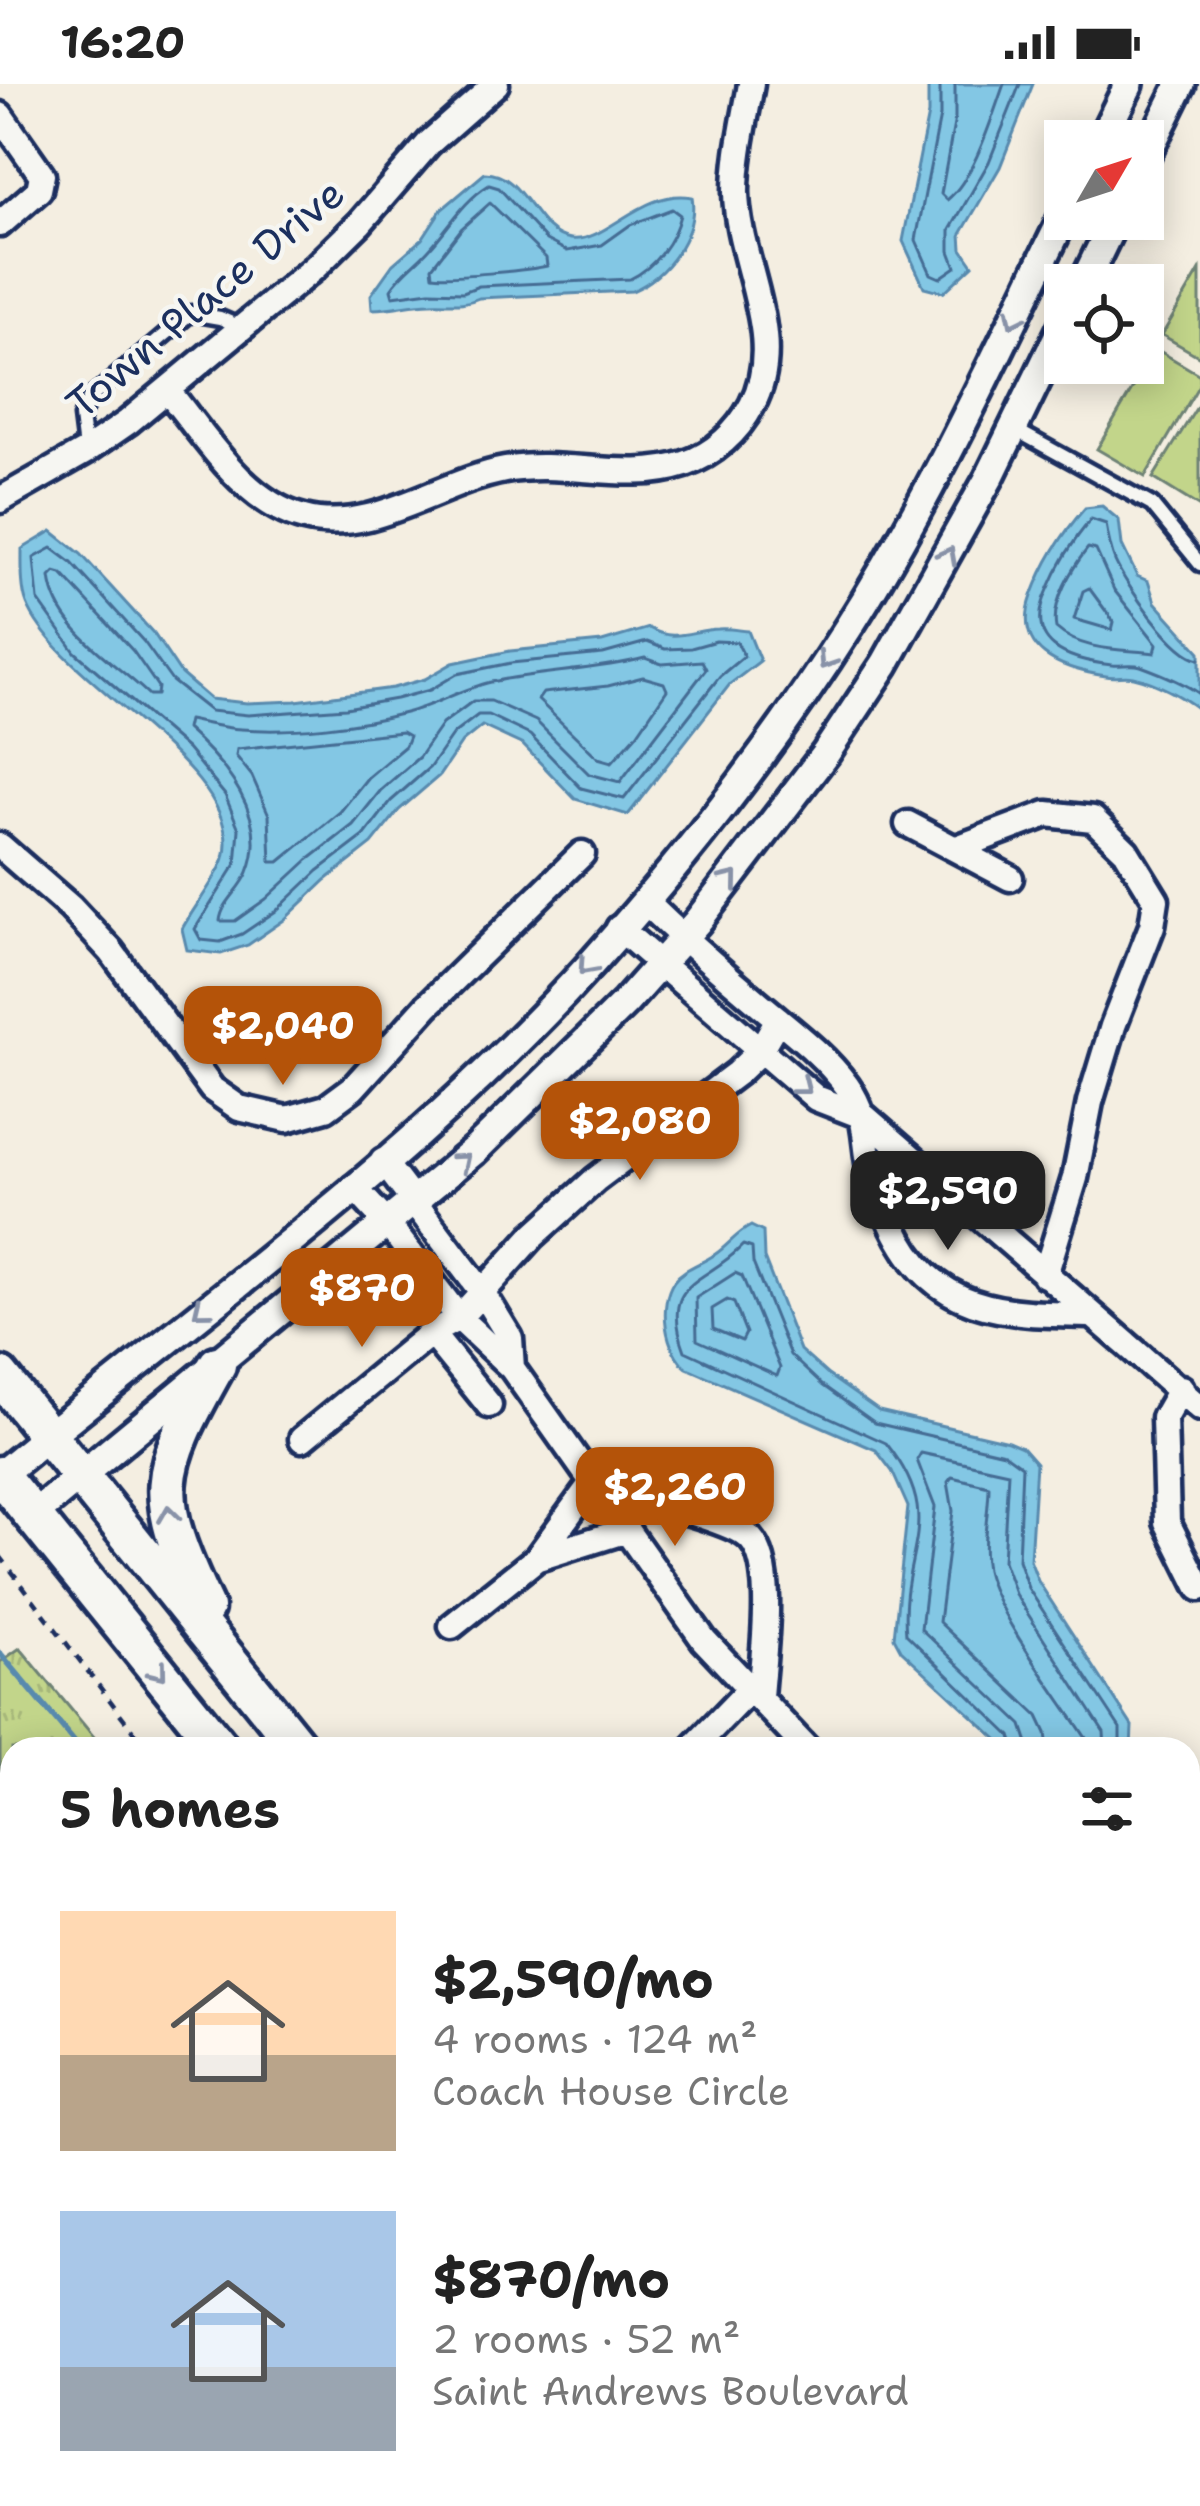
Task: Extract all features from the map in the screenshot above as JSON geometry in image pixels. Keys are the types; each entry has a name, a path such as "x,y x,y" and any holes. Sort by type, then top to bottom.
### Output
{"main road":[{"path":"217,1365 176,1443 166,1496 173,1539 229,1660"},
{"path":"0,1376 290,1737"},
{"path":"0,1475 211,1737"}],"street":[{"name":"Town Place Drive","path":"0,500 86,451 314,268 430,143 496,84"},
{"path":"167,390 260,497 286,512 316,520 362,518 504,470 561,466 642,472 702,457 727,439 744,417 758,393 765,363 764,332 739,228 736,192 751,84"},
{"path":"1111,120 1129,84"},
{"path":"1163,120 1180,84"},
{"path":"0,116 43,175 39,190 0,224"},
{"path":"0,1475 354,1187 518,1038 645,901 730,798 851,623 956,438 1052,240"},
{"path":"32,1516 416,1199 552,1078 682,939 764,838 885,664 939,572 1044,365"},
{"path":"957,848 1047,814 1093,820 1126,851 1156,900 1152,926 1090,1102 1075,1178 1045,1275"},
{"path":"908,824 1010,878"},
{"path":"0,845 111,951 212,1089 238,1108 286,1119 326,1108 353,1088 427,1006 582,854"},
{"path":"645,901 682,939 825,1059 865,1118 1200,1408"},
{"path":"619,928 816,1098 865,1118"},
{"path":"302,1439 430,1333 459,1318 532,1236 595,1180 737,1073 759,1052 778,1019"},
{"path":"865,1118 871,1173 898,1238 920,1270 952,1297 985,1308 1019,1314 1092,1315"},
{"path":"383,1161 482,1292 510,1338 512,1368"},
{"path":"354,1187 459,1318 512,1368 682,1611 796,1737"},
{"path":"430,1333 489,1405"},
{"path":"1181,1388 1164,1418 1167,1522 1200,1588"},
{"path":"452,1626 537,1558 597,1484"},
{"path":"597,1484 731,1527 755,1544 765,1584 756,1693 706,1737"},
{"path":"537,1558 627,1530"}],"lane":[{"path":"86,451 81,417 89,399 191,313 242,327"},
{"path":"1013,429 1152,505 1200,564"}],"path":[{"path":"0,1556 138,1737"}],"green space":[{"path":"1200,270 1200,357 1164,336"},
{"path":"1164,354 1200,375 1200,383 1145,477 1097,449 1135,384 1164,384"},
{"path":"1200,402 1200,507 1153,478"},
{"path":"20,1648 94,1737 0,1737 0,1662"}],"water":[{"path":"928,84 1033,84 1000,167 961,234 962,249 973,265 944,292 924,287 903,241 928,114"},
{"path":"485,173 510,183 547,227 571,239 597,233 657,200 674,196 692,197 690,225 668,265 632,291 372,309 371,295 393,264 422,239 441,210"},
{"path":"1102,506 1119,520 1122,545 1137,576 1148,581 1155,602 1200,652 1200,710 1142,679 1072,668 1034,644 1028,615 1042,572 1085,508"},
{"path":"52,531 81,554 154,634 181,674 210,699 296,701 393,688 425,679 453,663 510,651 602,642 649,628 675,635 748,631 760,661 730,684 628,815 575,799 523,745 482,726 462,742 439,776 399,810 372,844 284,920 248,945 221,954 187,950 182,929 224,858 224,825 208,792 180,760 74,665 45,634 27,604 22,549"},
{"path":"751,1226 763,1232 764,1258 800,1350 828,1375 879,1411 1008,1441 1022,1447 1036,1463 1030,1560 1038,1581 1132,1726 1132,1737 995,1737 901,1650 894,1637 908,1507 892,1471 876,1450 687,1368 673,1350 665,1314 674,1281"}],"waterway":[{"path":"0,1653 70,1737"}]}
